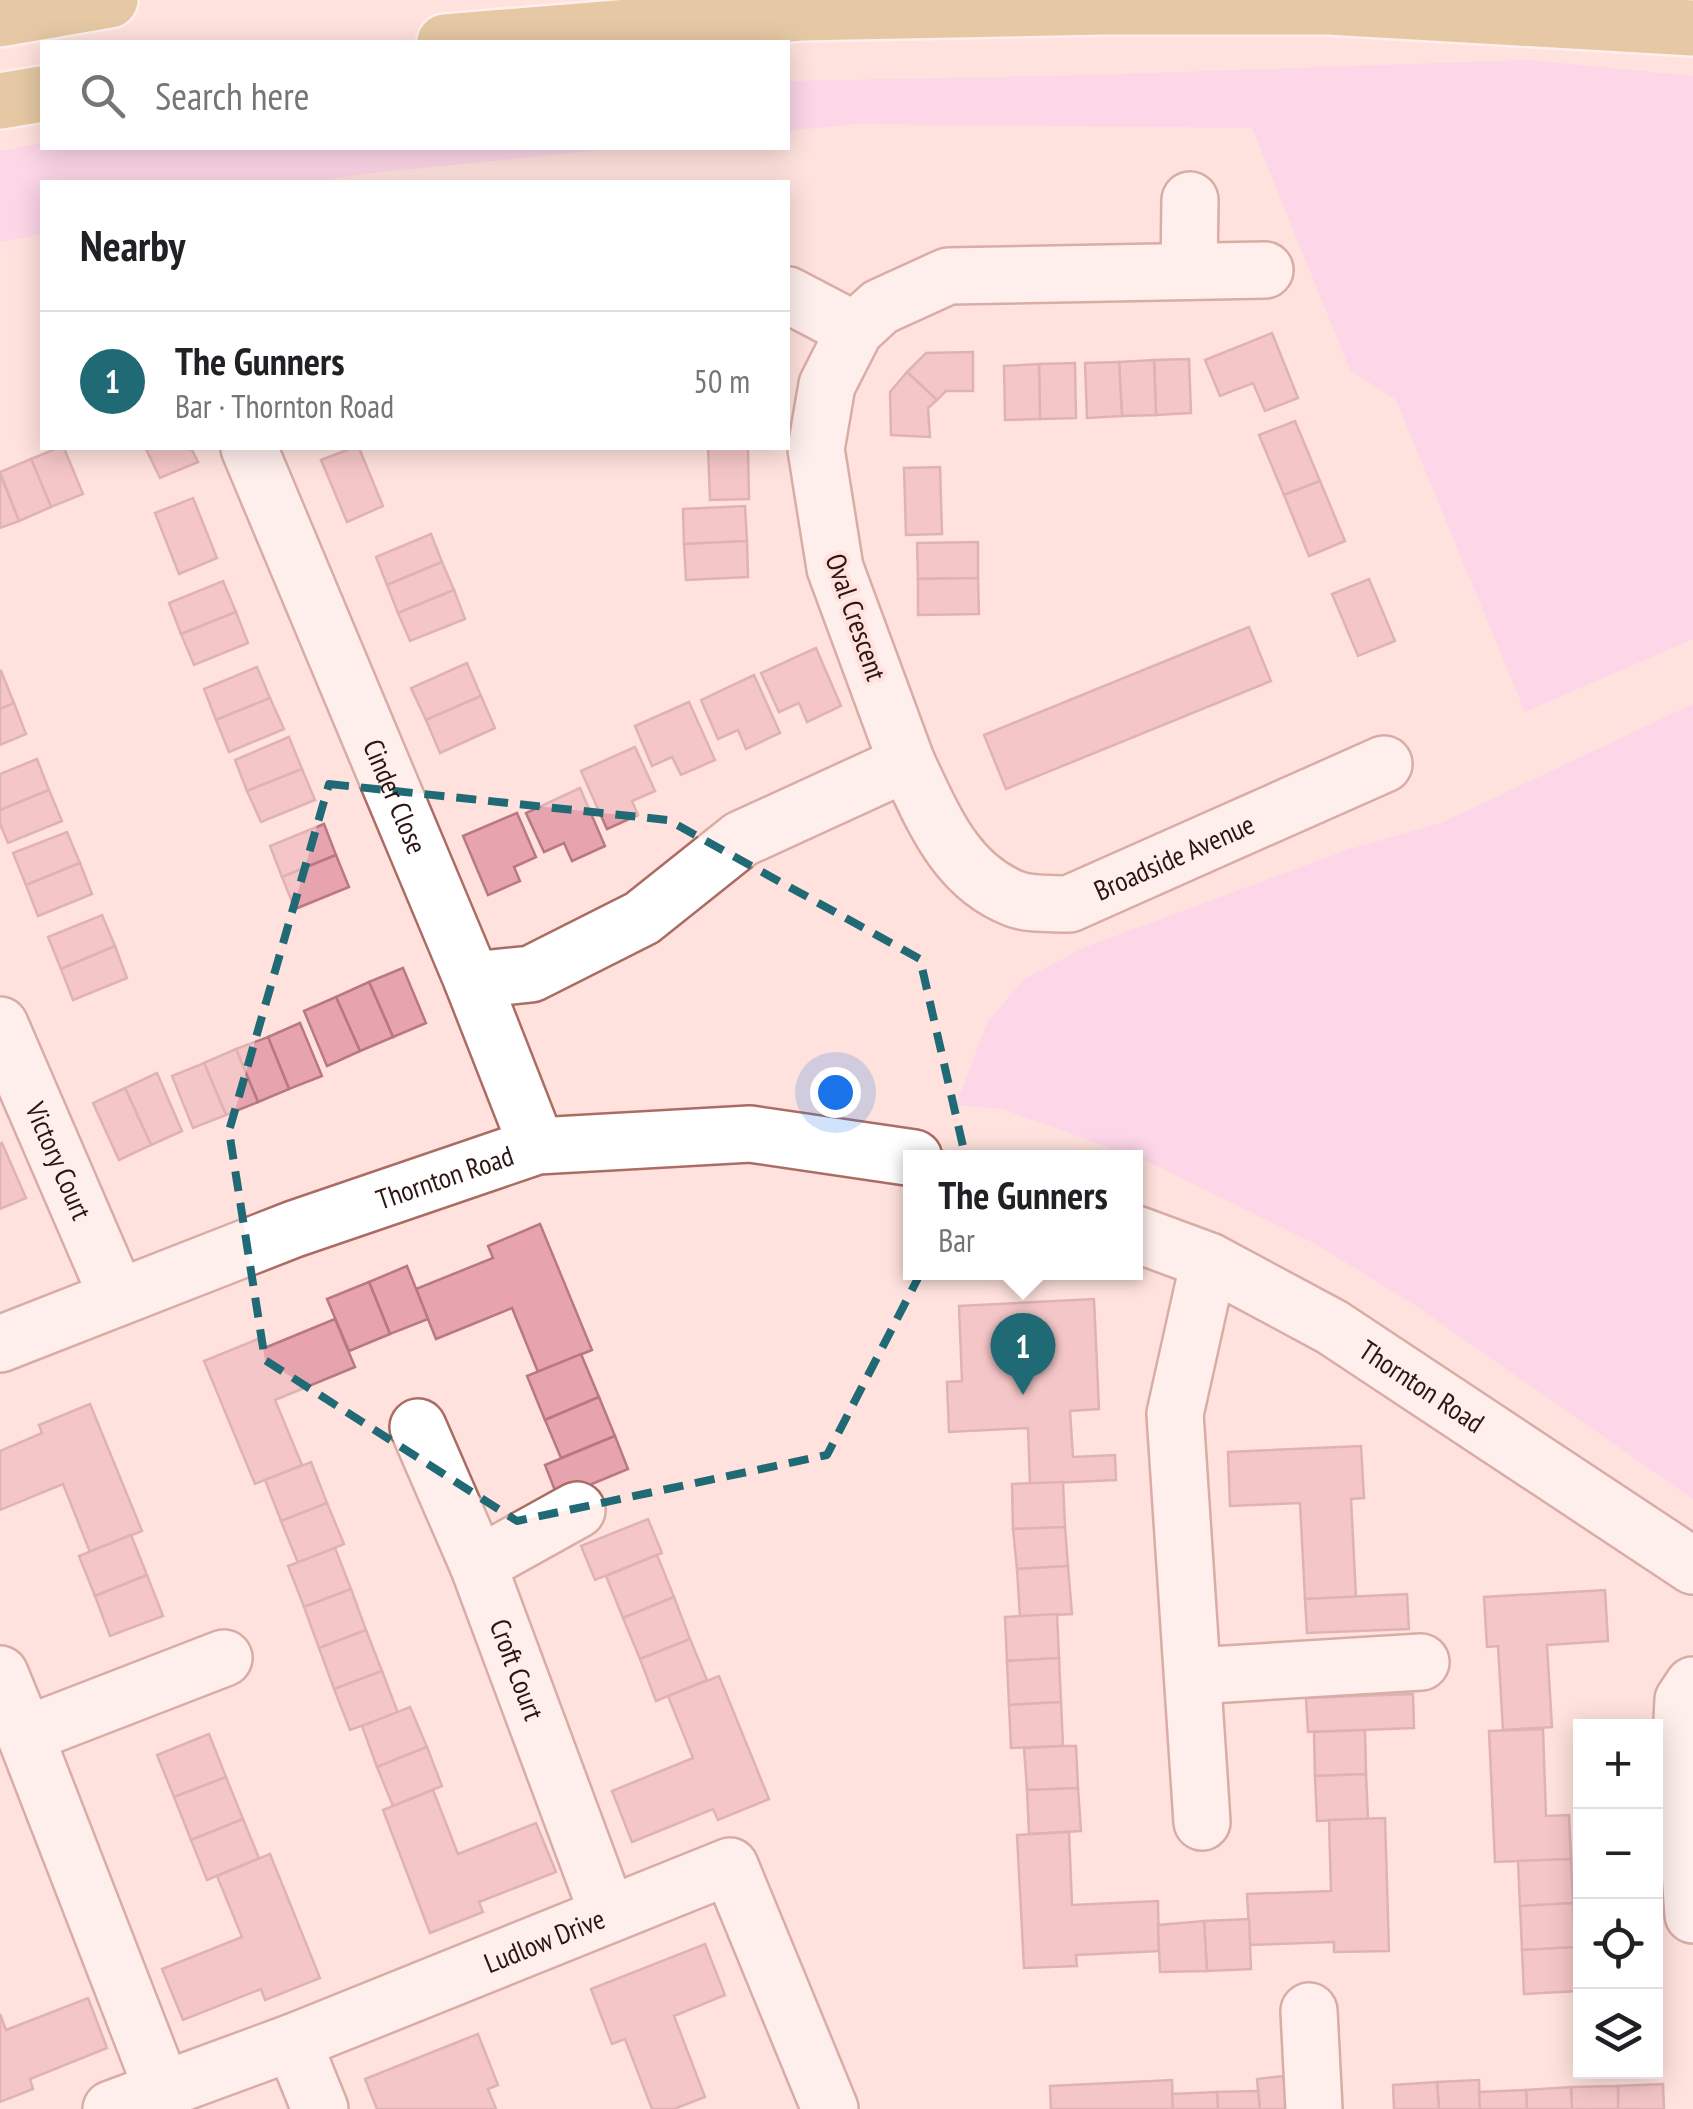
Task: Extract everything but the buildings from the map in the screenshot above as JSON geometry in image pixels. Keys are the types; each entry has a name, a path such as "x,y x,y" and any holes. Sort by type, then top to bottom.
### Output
{"highway":[{"path":"0,19 110,0"},
{"path":"469,40 800,13 1105,6 1328,7 1693,28"},
{"path":"0,100 40,94"}],"street":[{"path":"1188,271 1190,200"},
{"name":"Oval Crescent","path":"908,764 834,568 816,449 827,385 855,330 880,307 948,276 1266,270"},
{"path":"790,296 855,330"},
{"name":"Cinder Close","path":"250,450 472,980 537,1146"},
{"path":"472,980 531,974 642,918 741,839 908,764"},
{"name":"Broadside Avenue","path":"908,764 944,840 980,880 1018,901 1069,904 1384,764"},
{"name":"Victory Court","path":"0,1024 117,1296"},
{"name":"Thornton Road","path":"0,1344 294,1229 537,1146 750,1134 903,1156"},
{"name":"Thornton Road","path":"1143,1236 1210,1260 1332,1328 1693,1566"},
{"path":"1202,1822 1175,1414 1210,1260"},
{"name":"Croft Court","path":"418,1427 478,1566 608,1914"},
{"path":"478,1566 577,1510"},
{"path":"25,1735 224,1658"},
{"path":"1194,1676 1421,1662"},
{"path":"0,1674 162,2088"},
{"path":"1693,1684 1683,1700 1681,1738 1693,1914"},
{"name":"Ludlow Drive","path":"112,2109 293,2042 730,1866 830,2109"},
{"path":"1309,2010 1314,2109"},
{"path":"293,2042 320,2109"}],"highlighted area":[{"path":"329,784 668,820 920,959 970,1177 827,1455 517,1521 265,1360 229,1131"}],"shaded area":[{"path":"1528,60 1693,76 1693,639 1525,712 1396,400 1350,370 1252,128 856,124 790,131 790,81"},
{"path":"40,143 40,150 602,150 328,180 40,180 40,234 0,242 0,151"},
{"path":"1693,704 1693,1499 1413,1304 1314,1243 1143,1160 1143,1150 1116,1150 1002,1109 956,1105 987,1023 1024,979 1083,948 1347,850 1441,823"}],"place":[{"name":"The Gunners","path":"1023,1395"}]}
